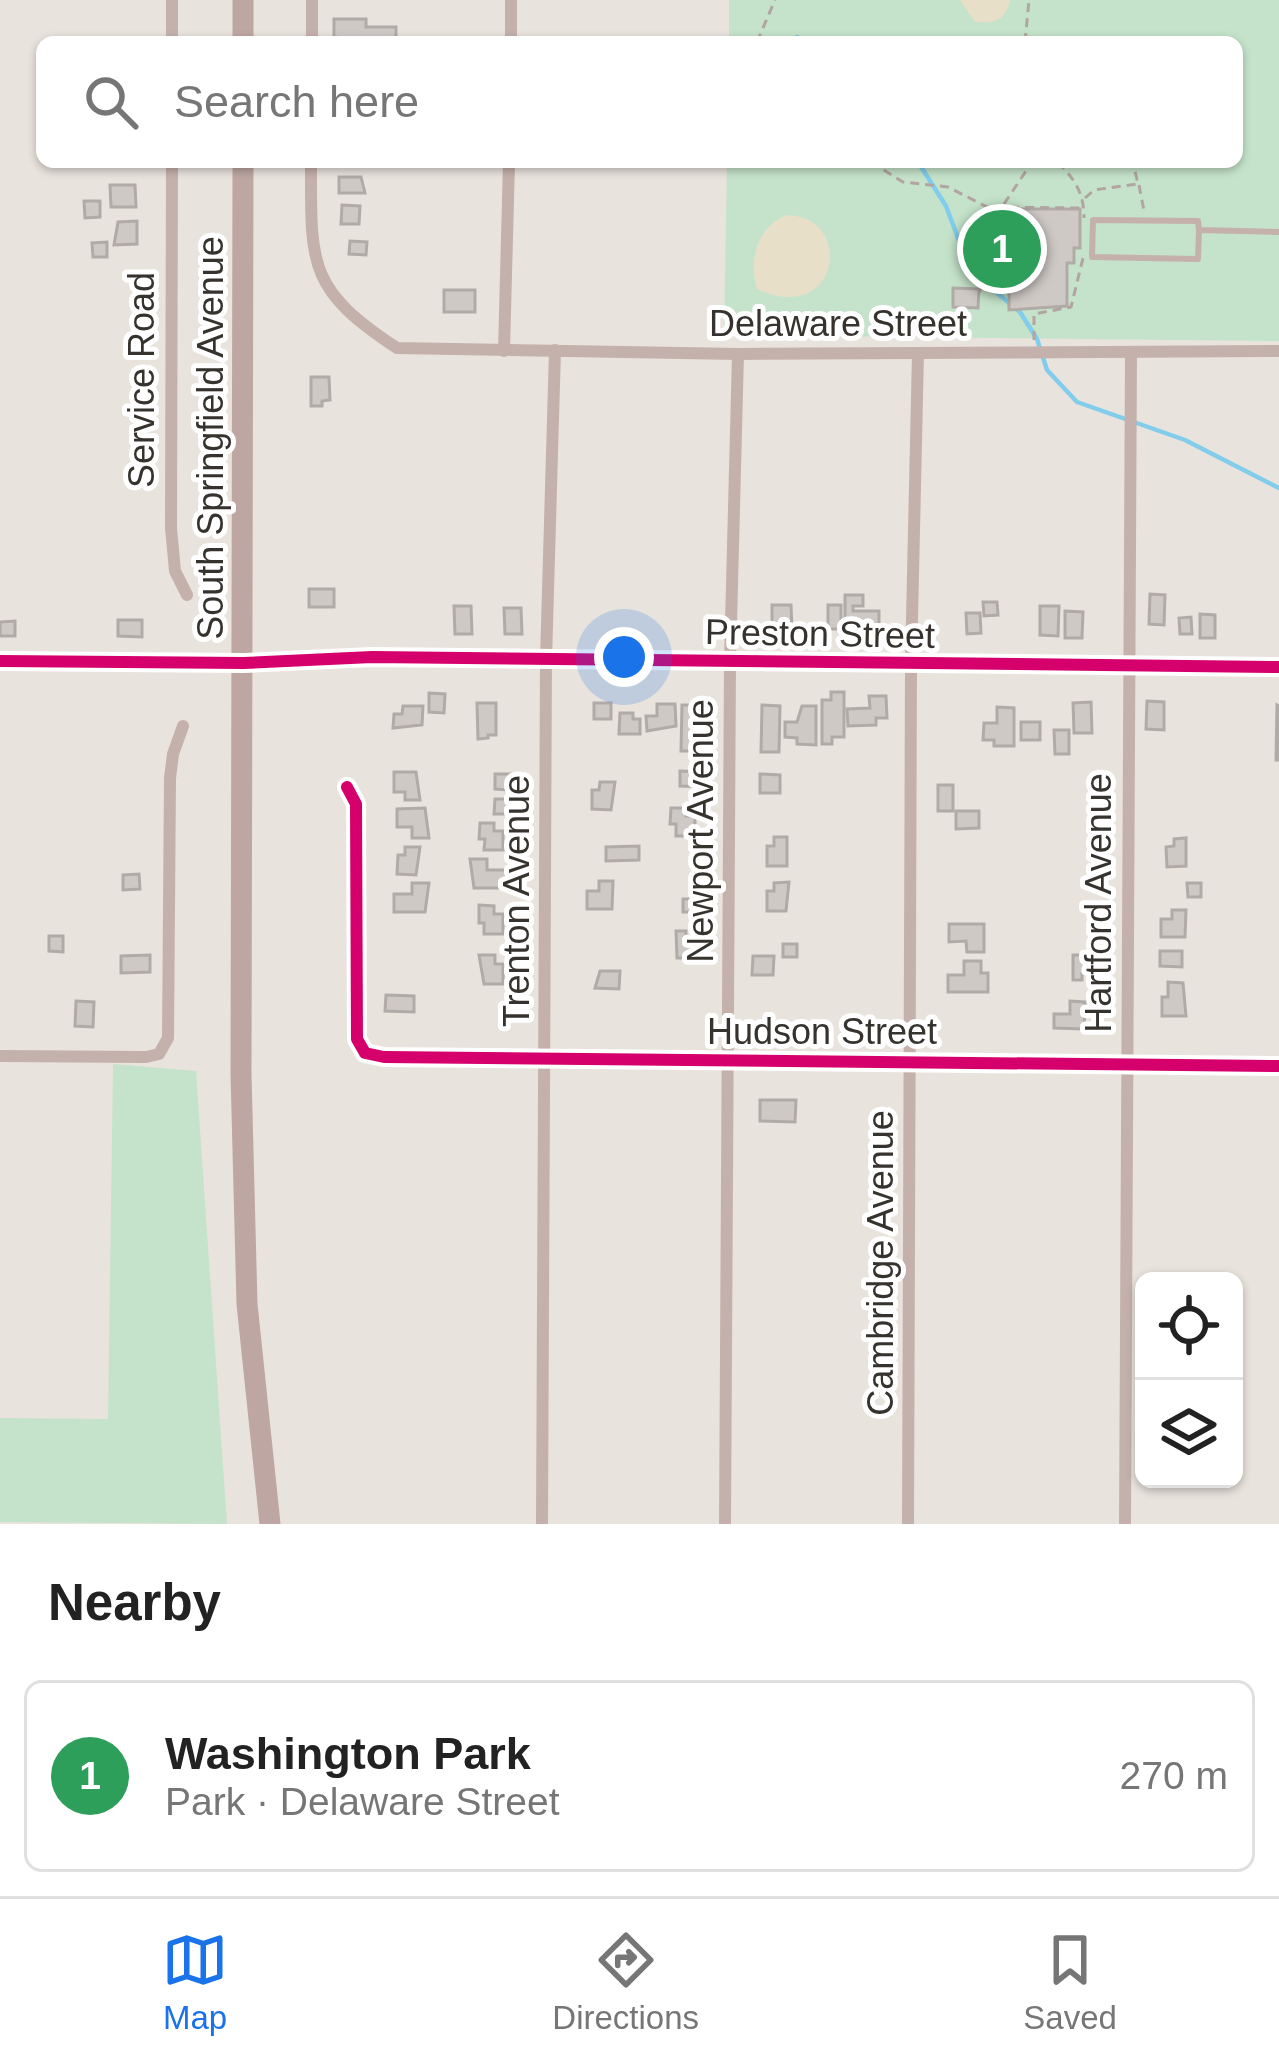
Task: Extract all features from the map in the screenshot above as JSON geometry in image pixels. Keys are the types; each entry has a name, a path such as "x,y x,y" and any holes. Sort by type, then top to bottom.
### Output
{"main road":[{"path":"243,0 243,36"},
{"name":"South Springfield Avenue","path":"243,168 241,1074 247,1304 270,1524"}],"street":[{"path":"172,0 172,36"},
{"path":"312,0 312,36"},
{"path":"511,0 512,36"},
{"name":"Service Road","path":"172,168 171,527 175,571 187,595"},
{"name":"Delaware Street","path":"311,168 311,227 320,277 353,319 397,348 738,354 1279,351"},
{"path":"504,350 509,168"},
{"name":"Trenton Avenue","path":"542,1524 546,660 555,350"},
{"name":"Cambridge Avenue","path":"908,1524 911,664 918,353"},
{"name":"Hartford Avenue","path":"1125,1524 1131,353"},
{"name":"Newport Avenue","path":"725,1524 730,662 738,354"},
{"name":"Preston Street","path":"0,661 244,663 372,657 1279,667"},
{"path":"0,1055 159,1054 168,1038 170,778 172,754 183,726"},
{"name":"Hudson Street","path":"347,787 356,804 357,1040 365,1053 384,1057 1279,1066"}],"lane":[{"path":"1093,220 1198,221 1199,230 1198,259 1093,257 1093,220"},
{"path":"1199,230 1279,232"}],"path":[{"path":"760,36 775,0"},
{"path":"1025,36 1030,0"},
{"path":"881,168 903,182 948,188 989,207 1084,208"},
{"path":"1003,206 1028,168"},
{"path":"1063,168 1084,200 1084,222"},
{"path":"1137,168 1144,220"},
{"path":"1084,200 1094,190 1138,184"},
{"path":"979,292 995,266 988,242 989,207"},
{"path":"1034,333 1034,314 1066,311 1075,302 1083,256 1074,256"},
{"path":"995,266 1002,266"}],"green space":[{"path":"729,0 1279,0 1279,341 724,335 727,168 1243,168 1243,36 729,36"},
{"path":"113,1064 196,1071 227,1524 0,1522 0,1418 108,1419"}],"sand":[{"path":"960,0 1010,0 998,20 987,22 974,21"},
{"path":"787,215 809,220 823,233 829,267 821,283 806,294 785,297 757,289 754,267 762,236"}],"building":[{"path":"334,19 366,19 366,27 396,27 396,36 334,36"},
{"path":"339,177 361,177 365,193 339,193"},
{"path":"110,185 135,185 136,207 111,207"},
{"path":"84,201 100,201 100,217 85,218"},
{"path":"342,205 360,206 359,224 341,224"},
{"path":"994,209 1080,209 1080,248 1074,248 1074,263 1067,263 1067,306 1009,310 1009,291 1002,291 1005,248 994,248"},
{"path":"137,221 137,244 114,245 118,222"},
{"path":"350,241 367,242 366,255 349,254"},
{"path":"107,242 107,257 93,257 92,243"},
{"path":"953,288 979,289 978,308 953,307"},
{"path":"444,290 475,290 475,312 444,312"},
{"path":"311,377 329,377 330,400 322,401 322,406 311,406"},
{"path":"309,589 334,589 334,607 309,607"},
{"path":"1150,594 1165,595 1164,625 1149,624"},
{"path":"845,595 863,595 863,606 853,606 853,611 879,611 879,630 851,634 851,622 845,622"},
{"path":"983,602 997,602 998,615 984,616"},
{"path":"772,605 791,605 792,629 772,630"},
{"path":"828,605 841,605 841,629 828,629"},
{"path":"454,606 471,606 472,634 455,634"},
{"path":"1040,606 1059,606 1058,636 1040,635"},
{"path":"504,608 521,608 522,634 505,634"},
{"path":"1065,611 1083,612 1082,638 1065,638"},
{"path":"966,613 980,613 981,633 967,634"},
{"path":"1200,614 1215,615 1215,638 1200,638"},
{"path":"1191,617 1192,634 1180,634 1179,618"},
{"path":"118,620 142,620 142,637 118,636"},
{"path":"15,621 15,636 0,636 0,622"},
{"path":"831,692 844,692 844,737 832,737 832,744 822,744 822,700 831,700"},
{"path":"429,693 445,694 444,713 429,712"},
{"path":"869,696 886,696 887,718 876,718 876,725 848,726 847,709 870,708"},
{"path":"1147,701 1164,702 1164,730 1146,729"},
{"path":"1091,702 1092,733 1074,733 1073,703"},
{"path":"477,703 496,703 496,735 478,739"},
{"path":"594,703 611,703 611,719 594,719"},
{"path":"657,704 675,704 676,726 647,731 646,716 657,716"},
{"path":"682,705 700,705 699,751 681,751"},
{"path":"762,705 780,706 779,752 761,752"},
{"path":"403,706 423,706 422,725 393,728 394,714 402,714"},
{"path":"802,706 816,706 816,745 797,744 797,738 785,737 785,722 797,722"},
{"path":"1279,706 1279,760 1276,760"},
{"path":"997,707 1014,708 1014,746 994,746 994,740 983,740 984,723 997,723"},
{"path":"620,713 633,713 633,719 640,719 640,734 619,734"},
{"path":"1021,722 1040,722 1040,740 1021,740"},
{"path":"1054,730 1069,730 1069,754 1055,754"},
{"path":"680,771 706,772 705,787 680,786"},
{"path":"394,772 416,772 420,800 405,800 405,792 394,792"},
{"path":"495,774 511,774 511,790 495,789"},
{"path":"760,774 780,775 780,793 760,793"},
{"path":"600,782 615,782 611,810 592,809 592,790 599,790"},
{"path":"938,785 953,785 953,811 938,811"},
{"path":"495,799 511,799 511,814 494,814"},
{"path":"425,808 429,838 412,838 412,827 397,827 397,809"},
{"path":"671,808 686,808 686,816 695,816 695,836 676,836 676,824 670,824"},
{"path":"956,811 979,811 979,828 956,829"},
{"path":"480,823 494,823 494,831 503,831 503,850 484,850"},
{"path":"774,837 787,837 787,866 767,866 767,846 774,846"},
{"path":"1186,838 1186,866 1167,867 1166,847 1174,846 1174,839"},
{"path":"639,846 639,860 606,861 606,847"},
{"path":"405,847 420,847 416,875 397,874 398,855 405,855"},
{"path":"470,859 487,859 487,870 506,870 506,888 474,888"},
{"path":"139,874 140,889 123,890 123,875"},
{"path":"599,881 613,881 612,909 587,909 587,891 599,891"},
{"path":"789,882 786,911 767,911 767,891 774,891 774,883"},
{"path":"412,883 429,883 425,912 394,912 394,894 412,894"},
{"path":"1187,883 1201,883 1201,897 1188,897"},
{"path":"683,899 705,899 705,912 683,912"},
{"path":"479,905 494,906 494,914 503,914 503,934 484,934"},
{"path":"1172,910 1186,910 1185,937 1161,937 1161,919 1172,919"},
{"path":"949,924 984,924 984,952 967,952 966,941 949,942"},
{"path":"676,931 686,931 686,940 695,940 695,958 677,958"},
{"path":"49,936 63,936 63,952 49,951"},
{"path":"783,944 797,944 797,957 783,957"},
{"path":"1160,951 1182,951 1182,967 1160,966"},
{"path":"150,955 150,972 121,973 121,956"},
{"path":"479,955 495,955 495,964 503,964 503,984 484,984"},
{"path":"1073,955 1091,955 1091,975 1073,980"},
{"path":"753,956 774,956 773,975 752,975"},
{"path":"964,961 981,961 981,973 988,973 988,992 948,992 948,975 964,975"},
{"path":"600,971 620,971 619,989 595,988"},
{"path":"1168,982 1183,983 1186,1016 1162,1016"},
{"path":"386,995 414,996 414,1012 385,1011"},
{"path":"76,1001 94,1002 93,1027 75,1026"},
{"path":"1070,1001 1085,1002 1084,1029 1054,1028 1054,1014 1070,1014"},
{"path":"754,1028 775,1028 775,1039 754,1040"},
{"path":"760,1100 796,1100 795,1122 760,1121"}],"waterway":[{"path":"922,168 946,206 964,254 984,282 1020,312 1037,339 1047,370 1077,402 1185,440 1279,488"}],"cycle path":[{"path":"0,661 244,663 372,657 1279,667"},
{"path":"347,787 356,804 357,1039 365,1053 384,1057 1279,1066"}],"place":[{"name":"Washington Park","path":"1002,249"}]}
